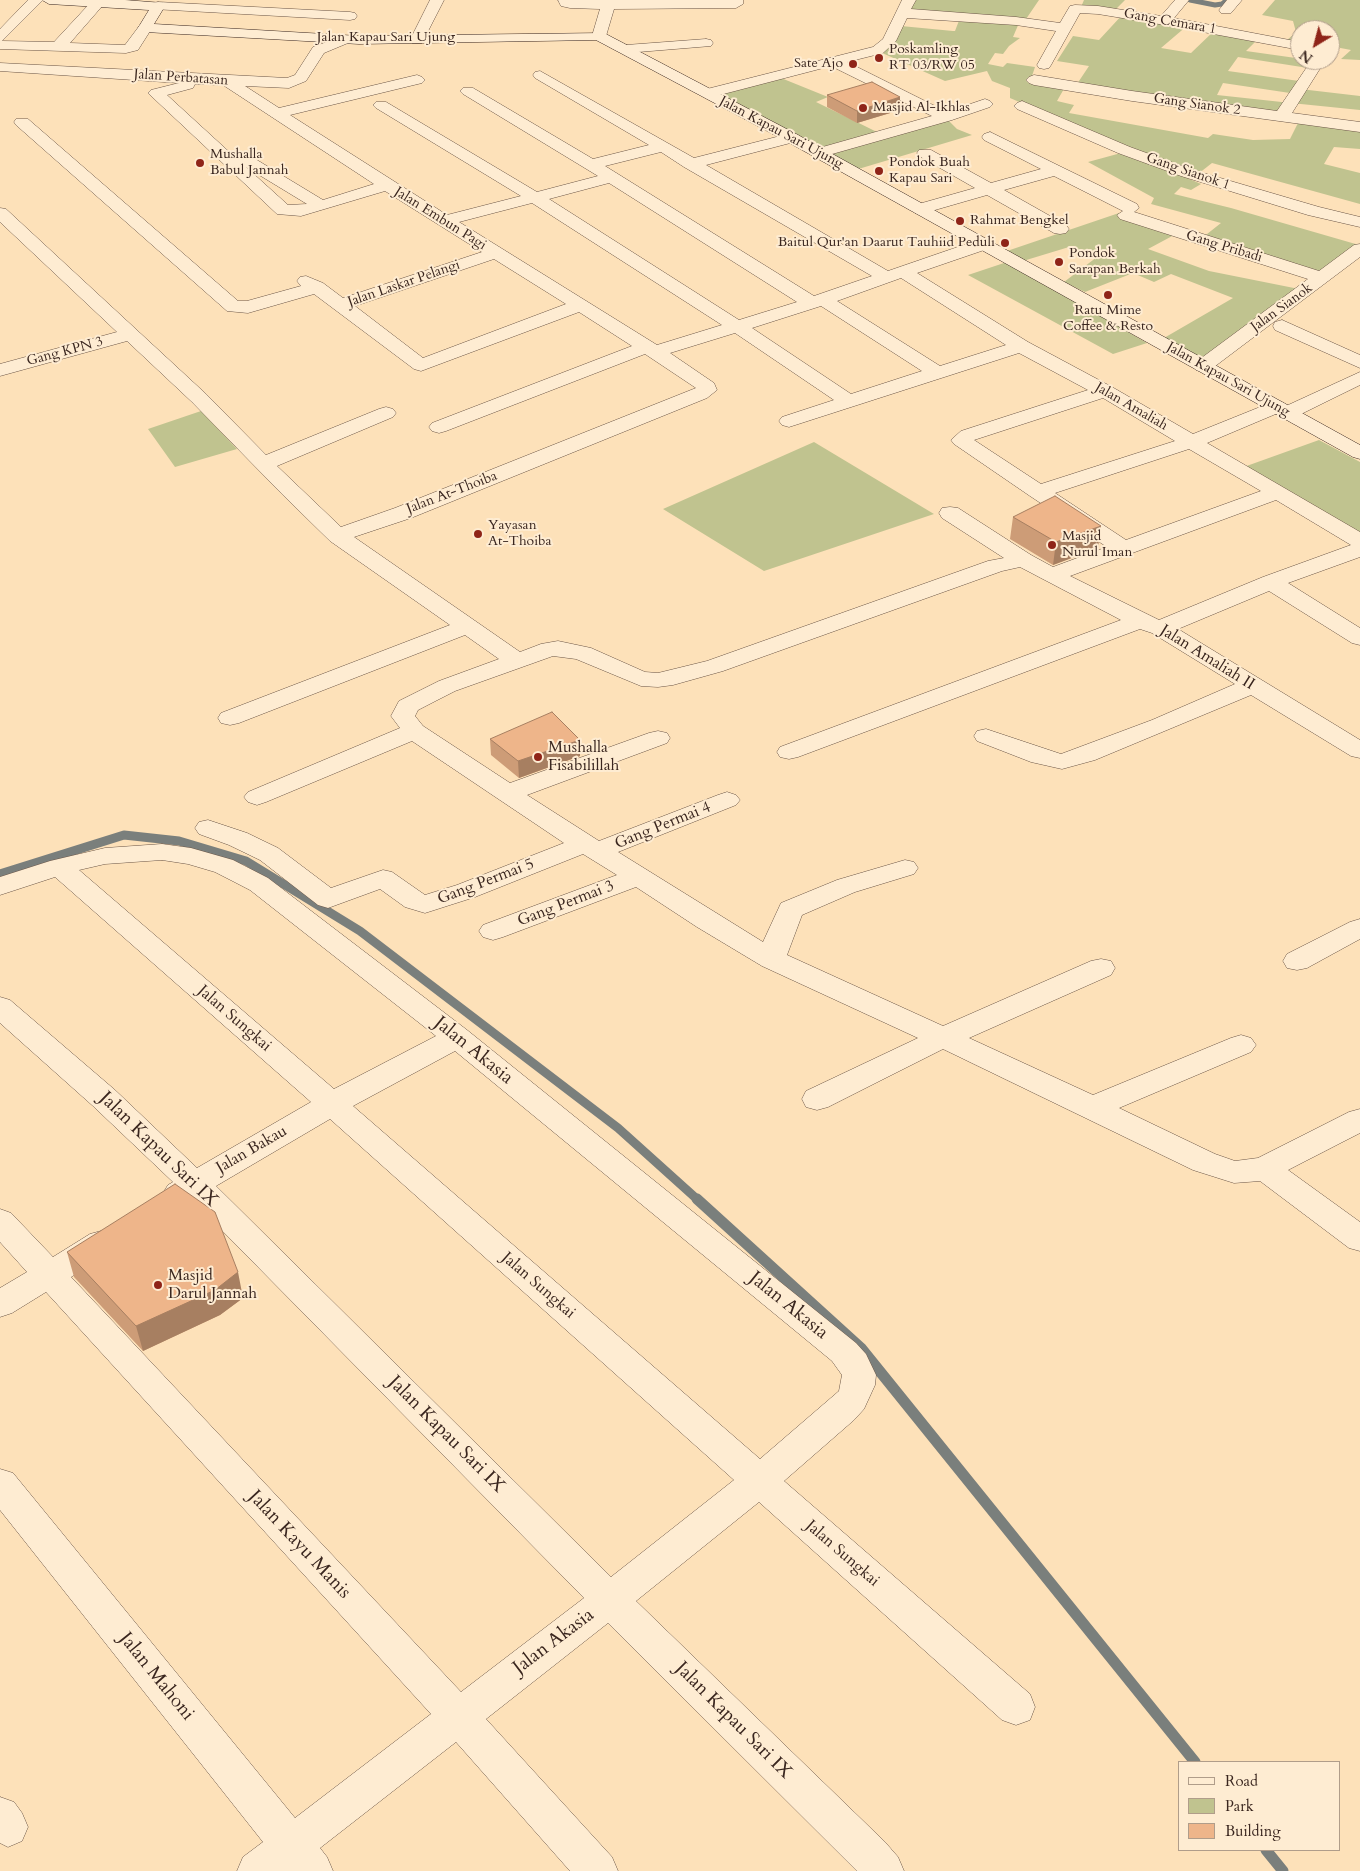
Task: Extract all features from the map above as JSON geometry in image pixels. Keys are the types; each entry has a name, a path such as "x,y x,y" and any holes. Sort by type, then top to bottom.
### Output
{"street":[{"path":"0,37 36,0"},
{"path":"49,0 97,4 160,3 350,16"},
{"path":"417,40 437,0"},
{"path":"565,0 566,3 570,4 608,5 736,4 736,0"},
{"path":"1165,21 1182,0"},
{"path":"0,45 123,49 132,47 160,3"},
{"path":"708,93 869,53 886,46 906,3 1064,28"},
{"path":"58,47 97,4"},
{"path":"599,36 608,5"},
{"name":"Gang Cemara 1","path":"1044,65 1077,5 1290,44"},
{"name":"Jalan Kapau Sari Ujung","path":"145,28 343,40 599,36 792,138 1360,453"},
{"name":"Jalan Perbatasan","path":"0,67 221,81 285,83 301,78 318,50 343,40"},
{"path":"626,49 706,43"},
{"path":"834,62 946,117"},
{"path":"1282,116 1312,70"},
{"name":"Jalan Amaliah","path":"540,75 690,164 895,274 1021,346 1105,391 1360,542"},
{"path":"278,113 416,80"},
{"name":"Gang Sianok 2","path":"1034,80 1132,96 1360,127"},
{"path":"221,81 156,93 219,149 272,202 283,210 301,210 321,206 387,186"},
{"name":"Jalan Embun Pagi","path":"221,81 278,113 387,186 578,306 651,349"},
{"path":"468,91 938,373"},
{"path":"818,153 985,104"},
{"path":"381,105 534,197 738,326 849,401"},
{"name":"Gang Sianok 1","path":"1022,106 1124,150 1186,173 1314,211 1360,222"},
{"path":"22,122 233,307 248,307 311,284 421,365 578,306"},
{"name":"Gang Pribadi","path":"990,136 1056,170 1128,212 1189,236 1323,278"},
{"path":"690,164 792,138"},
{"path":"590,165 662,147"},
{"path":"219,149 248,161 321,206"},
{"path":"925,153 1060,229"},
{"path":"921,209 1056,170"},
{"path":"443,221 611,178"},
{"path":"257,185 278,180"},
{"path":"0,213 199,398 263,464 338,536 516,660"},
{"path":"439,427 651,349 738,326 984,244"},
{"name":"Jalan Sianok","path":"1203,366 1360,249"},
{"name":"Jalan Laskar Pelangi","path":"341,305 495,253"},
{"path":"1282,326 1360,362"},
{"name":"Gang KPN 3","path":"0,370 130,334"},
{"path":"789,420 1021,346"},
{"name":"Jalan At-Thoiba","path":"338,536 403,513 580,443 707,390 707,387 651,349"},
{"path":"1037,492 1283,410 1360,378"},
{"path":"1105,391 962,438 964,444 1123,548"},
{"path":"263,464 386,413"},
{"path":"1052,575 1276,492"},
{"name":"Jalan Amaliah II","path":"950,514 1023,560 1150,625 1360,751"},
{"path":"789,752 1360,549"},
{"path":"1023,560 996,566 715,666 673,678 658,680 641,679 583,653 558,648 538,652 448,686 408,706 403,716 414,732 591,848 772,960 1220,1168 1246,1172 1265,1168 1284,1156 1360,1120"},
{"path":"1271,582 1360,638"},
{"path":"230,718 468,626"},
{"path":"986,736 1040,757 1062,762 1086,755 1161,725 1251,686"},
{"path":"257,797 414,732"},
{"path":"508,793 658,738"},
{"name":"Gang Permai 4","path":"591,848 727,800"},
{"name":"Gang Permai 5","path":"208,828 238,839 269,854 328,900 383,878 415,901 425,904 591,848"},
{"name":"Jalan Akasia","path":"0,886 59,867 105,856 162,852 191,856 224,866 259,884 457,1037 844,1352 854,1364 858,1375 858,1386 852,1399 842,1410 759,1481 610,1600 458,1716 301,1858 258,1871"},
{"name":"Jalan Sungkai","path":"59,867 332,1104 1016,1707"},
{"path":"772,960 780,933 791,909 846,886 905,868"},
{"name":"Gang Permai 3","path":"493,931 639,876"},
{"path":"1297,961 1360,928"},
{"path":"817,1098 942,1038 1101,968"},
{"name":"Jalan Kapau Sari IX","path":"0,1007 104,1098 194,1183 610,1600 864,1849 883,1871"},
{"name":"Jalan Bakau","path":"154,1209 194,1183 332,1104 457,1037"},
{"path":"1090,1108 1240,1045"},
{"path":"1265,1168 1360,1239"},
{"name":"Jalan Kayu Manis","path":"0,1220 458,1716 597,1871"},
{"path":"0,1304 122,1229"},
{"name":"Jalan Mahoni","path":"0,1484 301,1858"}],"green space":[{"path":"912,0 1039,0 1024,22 909,11"},
{"path":"1084,0 1125,0 1115,10 1081,7"},
{"path":"1275,0 1360,0 1360,60 1341,59 1351,50 1340,48 1340,20 1290,20 1262,15"},
{"path":"1123,14 1188,25 1161,48 1191,53 1215,30 1259,38 1246,51 1290,57 1290,65 1238,57 1228,71 1299,81 1290,93 1223,83 1217,95 1291,103 1282,116 1075,87 1089,66 1057,61 1073,36 1099,40"},
{"path":"960,18 1019,23 1013,37 1020,38 1009,46 1003,54 995,53 988,64 1003,67 1007,63 1035,67 1030,82 1065,87 1057,101 1074,105 1069,113 1208,138 1213,134 1253,140 1290,139 1299,121 1360,130 1360,149 1334,147 1324,164 1360,173 1360,204 1212,163 1198,174 1141,154 1010,98 1010,88 992,81 987,71 945,81 880,52 890,47 901,26 955,31"},
{"path":"781,78 828,97 816,102 879,133 820,151 718,97 727,90"},
{"path":"1300,89 1360,96 1360,110 1291,103"},
{"path":"948,120 957,129 972,135 855,170 824,153"},
{"path":"1121,153 1155,164 1201,184 1191,190 1181,187 1174,194 1231,208 1359,245 1320,273 1202,238 1221,223 1151,204 1154,198 1088,162"},
{"path":"1119,213 1176,234 1148,249 1209,271 1299,289 1209,357 1197,356 1164,338 1233,298 1171,274 1154,282 1133,273 1085,292 1064,282 1097,257 1069,247 1023,261 1007,251"},
{"path":"1007,262 1147,343 1113,354 968,275"},
{"path":"201,411 237,449 175,467 148,429"},
{"path":"1319,440 1360,462 1360,537 1241,468"},
{"path":"814,442 934,514 764,571 663,509"}],"building":[{"path":"872,82 900,97 857,111 827,95"},
{"path":"1055,496 1101,526 1056,542 1013,517"},
{"path":"552,712 580,740 518,761 490,739"},
{"name":"Masjid Darul Jannah","path":"175,1184 215,1212 238,1272 215,1290 136,1326 67,1252"}],"waterway":[{"path":"1190,0 1215,5 1222,4 1227,0"},
{"path":"0,874 124,835 179,841 246,861 360,931 618,1128 698,1200"},
{"path":"697,1199 861,1348 1194,1761"},
{"path":"1267,1851 1283,1871"}],"place":[{"name":"Poskamling RT 03/RW 05","path":"879,58"},
{"name":"Sate Ajo","path":"853,64"},
{"name":"Masjid Al-Ikhlas","path":"863,108"},
{"name":"Mushalla Babul Jannah","path":"200,163"},
{"name":"Pondok Buah Kapau Sari","path":"879,171"},
{"name":"Rahmat Bengkel","path":"960,221"},
{"name":"Baitul Qur'an Daarut Tauhiid Peduli","path":"1005,243"},
{"name":"Pondok Sarapan Berkah","path":"1059,262"},
{"name":"Ratu Mime Coffee & Resto","path":"1108,295"},
{"name":"Yayasan At-Thoiba","path":"478,534"},
{"name":"Masjid Nurul Iman","path":"1052,545"},
{"name":"Mushalla Fisabilillah","path":"538,757"},
{"name":"Masjid Darul Jannah","path":"158,1285"}]}
